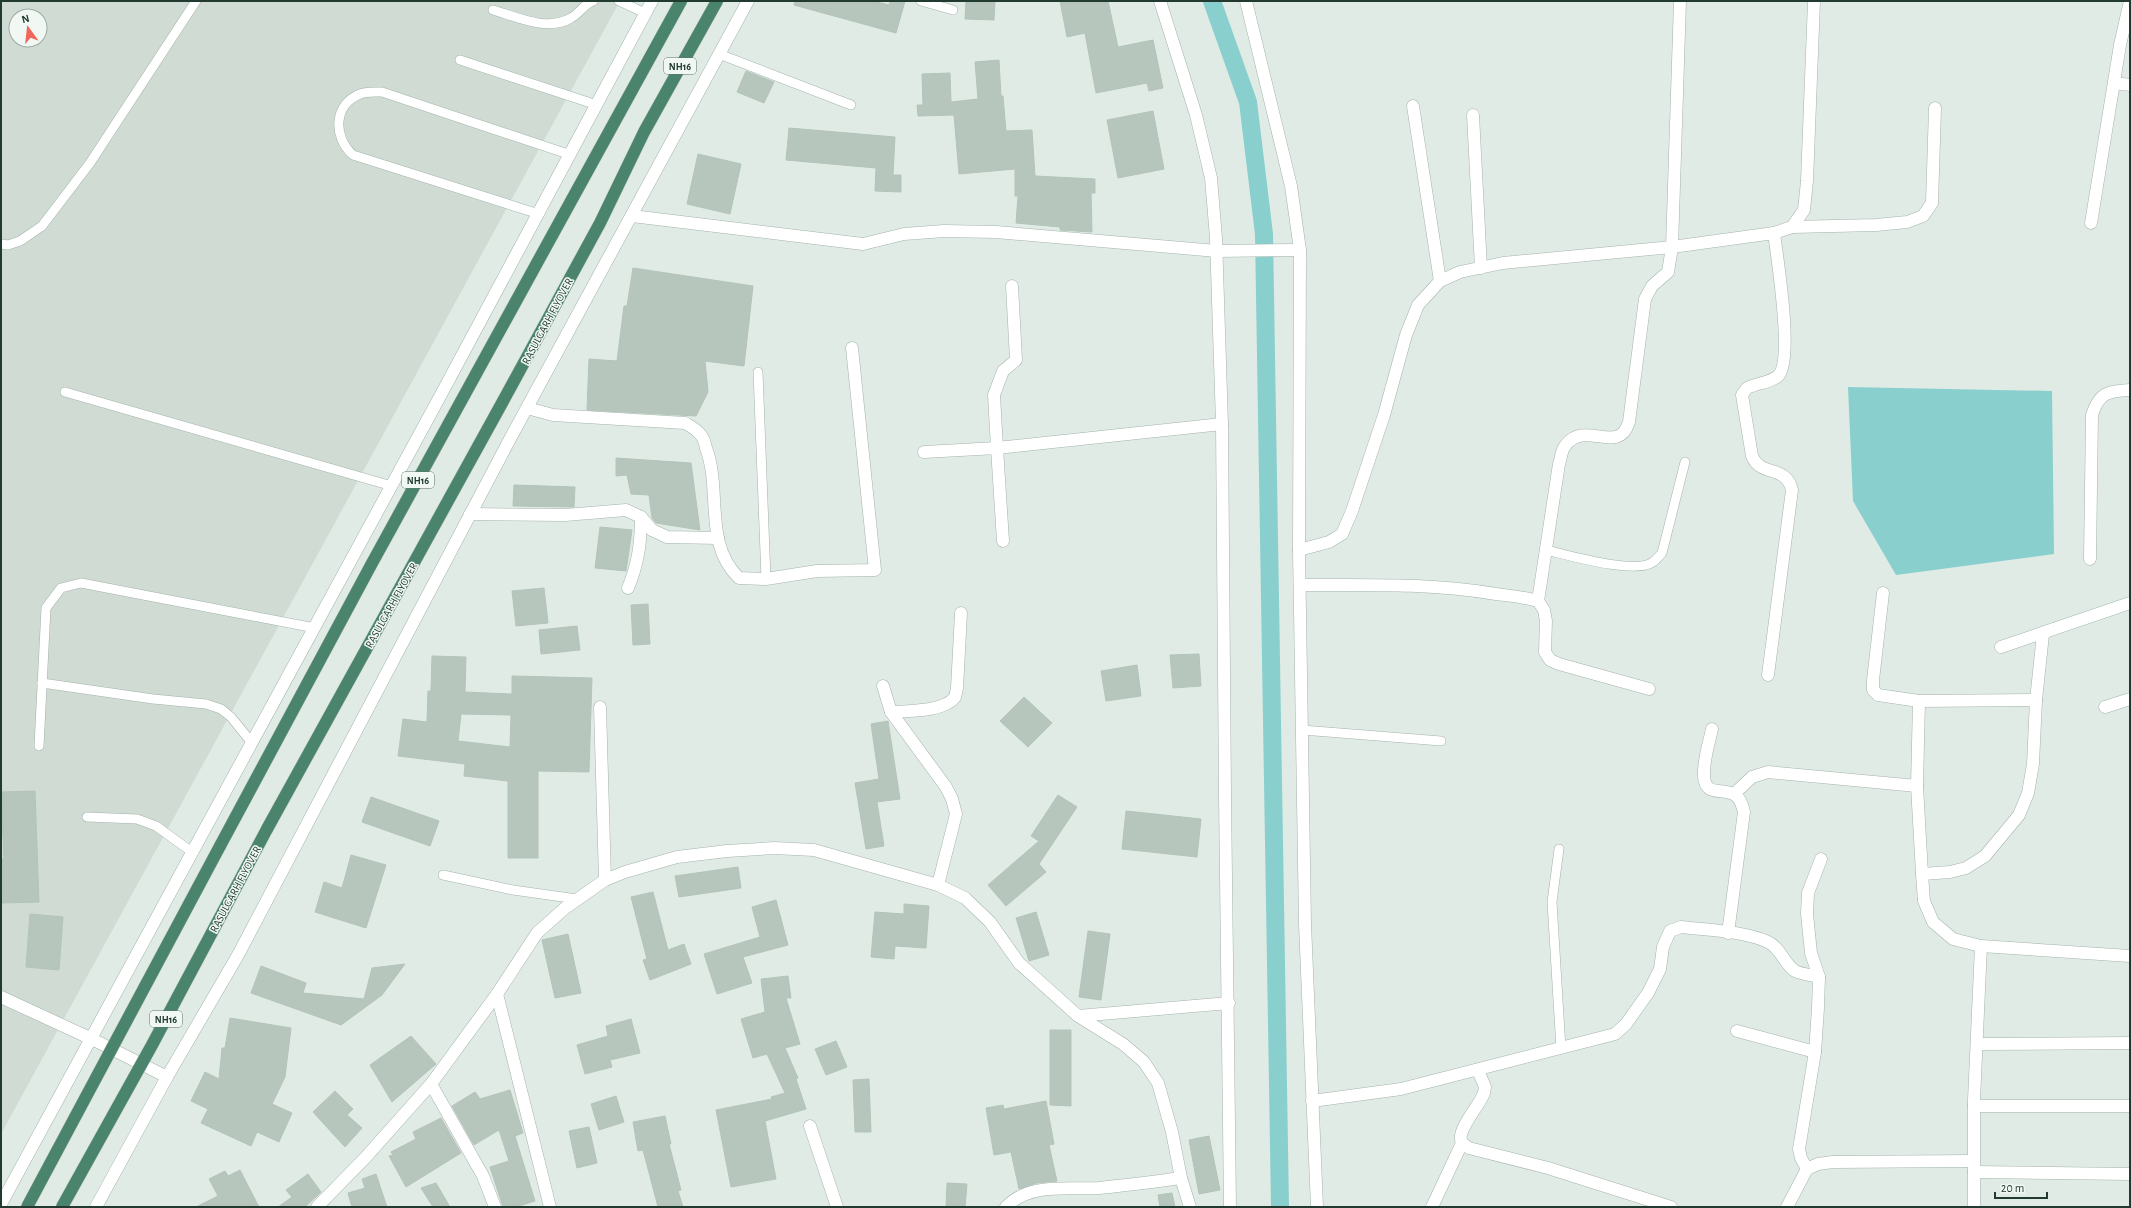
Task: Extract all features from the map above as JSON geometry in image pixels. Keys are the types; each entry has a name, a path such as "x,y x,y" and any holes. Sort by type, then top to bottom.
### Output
{"highway":[{"name":"NH16","path":"27,1207 371,565 681,1"},
{"name":"RASULGARH FLYOVER","path":"62,1207 271,822 600,223 644,132 717,1"}],"street":[{"path":"1,1204 392,486 571,155 652,1"},
{"path":"96,1207 167,1077 238,955 470,514 748,1"},
{"path":"1160,1 1196,115 1211,178 1216,251 1222,424 1230,1207"},
{"path":"1246,1 1291,186 1300,250 1299,550 1305,924 1317,1207"},
{"path":"1538,601 1564,447 1573,438 1587,435 1612,438 1621,436 1626,431 1629,422 1645,298 1652,286 1668,272 1672,247 1680,1"},
{"path":"1792,227 1804,210 1807,181 1814,1"},
{"path":"2091,223 2120,45 2130,1"},
{"path":"2114,83 2130,85"},
{"path":"1413,106 1440,281"},
{"path":"1299,550 1329,542 1342,534 1352,512 1384,415 1406,335 1418,305 1440,281 1460,272 1503,263 1672,247 1774,233 1792,227 1876,225 1907,222 1923,216 1932,203 1935,108"},
{"path":"1473,115 1481,268"},
{"path":"632,216 863,244 904,234 952,231 996,232 1216,251 1300,250"},
{"path":"1768,675 1792,490 1790,481 1785,475 1762,468 1755,463 1752,456 1742,395 1747,388 1769,382 1779,375 1782,367 1784,323 1774,233"},
{"path":"1003,541 994,395 1003,371 1016,360 1012,286"},
{"path":"527,408 553,415 685,423 701,434 710,459 718,538 721,551 728,568 739,578 766,579 817,571 875,570 852,348"},
{"path":"2090,559 2092,416 2096,402 2104,394 2114,391 2130,390"},
{"path":"924,452 997,448 1222,424"},
{"path":"470,514 565,515 626,510 641,517 652,530 667,537 718,538"},
{"path":"628,588 637,566 641,548 641,517"},
{"path":"1300,585 1423,585 1521,596 1538,601 1544,610 1546,621 1545,652 1550,660 1559,664 1649,689"},
{"path":"1883,593 1873,680 1873,690 1878,696 1919,701 2036,700"},
{"path":"2001,647 2043,634 2130,603"},
{"path":"891,712 928,710 944,705 954,697 957,688 961,613"},
{"path":"1922,874 1950,872 1966,868 1985,856 2019,815 2028,793 2033,764 2036,700 2043,634"},
{"path":"883,686 891,712 946,787 952,799 956,814 938,885"},
{"path":"2105,707 2130,699"},
{"path":"1919,701 1917,786 1922,874 1924,900 1933,922 1953,939 1981,946 2130,956"},
{"path":"600,707 605,880"},
{"path":"1712,729 1704,775 1706,785 1713,791 1734,794 1741,802 1744,812 1728,933"},
{"path":"1734,794 1752,777 1768,772 1917,786"},
{"path":"316,1207 365,1158 431,1084 497,994 537,933 577,899 605,880 625,872 677,858 727,851 774,848 814,850 938,885 965,898 990,922 1019,963 1078,1016 1123,1044 1144,1062 1158,1083 1172,1132 1181,1178 1190,1207"},
{"path":"1807,1168 1801,1158 1799,1149 1816,1052 1819,977 1811,953 1807,914 1808,893 1821,859"},
{"path":"1312,1101 1401,1089 1615,1034 1626,1024 1648,993 1657,975 1663,947 1670,931 1681,927 1755,937 1770,943 1783,954 1789,965 1796,971 1819,977"},
{"path":"1974,1207 1974,1106 1981,946"},
{"path":"497,994 550,1207"},
{"path":"1,997 92,1039 167,1077"},
{"path":"1078,1016 1229,1003"},
{"path":"1736,1031 1816,1052"},
{"path":"1976,1044 2130,1043"},
{"path":"1478,1070 1485,1087 1484,1093 1460,1137 1462,1143 1469,1148 1548,1168 1671,1207"},
{"path":"431,1084 483,1176 495,1207"},
{"path":"1974,1106 2130,1106"},
{"path":"810,1126 837,1207"},
{"path":"1432,1207 1462,1143"},
{"path":"1787,1207 1807,1168 1818,1164 1833,1162 1974,1166 2130,1174"},
{"path":"1006,1207 1012,1201 1023,1195 1043,1190 1064,1187 1096,1188 1181,1178"}],"lane":[{"path":"1,244 20,241 42,226 90,163 196,1"},
{"path":"493,10 540,24 555,24 572,18 593,1"},
{"path":"619,1 646,12"},
{"path":"921,1 953,10"},
{"path":"718,54 850,106"},
{"path":"460,60 597,105"},
{"path":"539,214 353,155 345,148 340,135 339,120 344,104 361,93 382,92 571,155"},
{"path":"758,372 766,579"},
{"path":"65,392 392,486"},
{"path":"1546,550 1620,566 1640,567 1653,563 1662,553 1685,462"},
{"path":"39,746 46,608 61,588 81,583 315,628"},
{"path":"42,683 153,699 206,704 221,709 231,717 252,743"},
{"path":"1302,730 1441,741"},
{"path":"87,817 137,819 156,826 192,852"},
{"path":"1559,849 1552,902 1561,1049"},
{"path":"443,875 512,890 577,899"}],"shaded area":[{"path":"1,1 620,1 1,1134"}],"water":[{"path":"1848,387 2052,391 2054,554 1896,575 1853,501"}],"building":[{"path":"795,1 873,1 889,5 890,1 905,1 896,33 794,5"},
{"path":"966,1 995,1 994,20 965,19"},
{"path":"1060,1 1108,1 1118,47 1153,40 1163,88 1149,91 1147,83 1096,93 1085,33 1067,37"},
{"path":"999,60 1001,96 1003,96 1006,131 1032,130 1035,176 1095,179 1095,193 1091,193 1092,232 1060,230 1060,227 1016,223 1018,196 1015,196 1015,169 959,174 954,115 918,116 917,105 923,105 922,74 950,73 951,102 978,99 975,62"},
{"path":"746,71 774,82 764,103 737,92"},
{"path":"1153,111 1164,169 1118,178 1107,120"},
{"path":"789,128 895,137 893,175 901,175 901,192 875,191 876,168 786,160"},
{"path":"698,154 741,164 730,214 687,204"},
{"path":"633,268 753,286 744,366 705,361 708,392 696,416 587,410 589,359 617,361 624,306 627,306"},
{"path":"616,458 691,463 700,530 656,523 652,518 649,495 631,494 627,475 616,476"},
{"path":"514,485 575,487 574,507 513,506"},
{"path":"600,527 632,530 626,571 595,568"},
{"path":"544,588 548,623 516,626 512,591"},
{"path":"648,604 650,644 633,645 631,605"},
{"path":"577,626 580,650 541,654 539,630"},
{"path":"1199,654 1201,686 1173,688 1170,655"},
{"path":"432,656 466,657 465,692 512,694 512,676 592,678 589,772 538,771 538,858 508,858 508,781 464,776 465,764 398,756 403,719 427,722 428,691 431,691","holes":["461,714 511,715 510,747 458,741"]},
{"path":"1137,665 1141,696 1106,701 1101,671"},
{"path":"1024,697 1052,723 1028,747 1000,721"},
{"path":"888,721 900,799 877,802 884,846 866,849 855,783 879,779 871,724"},
{"path":"35,791 39,902 1,903 1,859 4,859 1,792"},
{"path":"1058,795 1077,807 1039,864 1046,872 1006,906 988,885 1039,841 1031,836"},
{"path":"371,797 439,821 430,846 362,822"},
{"path":"1126,811 1201,819 1197,857 1122,849"},
{"path":"351,855 386,865 366,928 315,912 324,882 342,888"},
{"path":"738,867 741,888 679,897 675,876"},
{"path":"653,892 668,950 684,944 691,964 650,980 643,960 647,959 631,897"},
{"path":"776,900 788,945 743,957 752,983 717,994 704,954 760,937 752,907"},
{"path":"904,904 929,906 926,948 895,946 894,959 871,957 875,912 904,914"},
{"path":"1036,912 1049,955 1029,961 1016,918"},
{"path":"30,914 63,917 59,970 26,967"},
{"path":"1088,931 1110,934 1101,1000 1079,997"},
{"path":"568,934 581,993 555,998 542,940"},
{"path":"405,964 382,995 341,1025 251,993 261,966 306,983 303,993 364,999 372,968"},
{"path":"788,976 791,998 786,998 800,1044 785,1048 798,1078 796,1079 806,1109 765,1121 776,1179 731,1187 716,1110 772,1099 771,1097 785,1093 767,1054 753,1058 741,1019 765,1012 761,979"},
{"path":"230,1018 291,1028 285,1077 272,1104 292,1113 279,1142 257,1132 251,1146 201,1123 208,1109 191,1101 205,1072 219,1079 222,1048 225,1048"},
{"path":"631,1019 640,1053 610,1060 612,1067 585,1074 577,1045 608,1036 606,1026"},
{"path":"1050,1030 1071,1030 1071,1106 1050,1105"},
{"path":"411,1036 436,1064 392,1102 370,1065"},
{"path":"836,1041 847,1067 826,1075 815,1049"},
{"path":"869,1079 871,1132 855,1132 853,1080"},
{"path":"510,1090 523,1133 515,1136 535,1201 516,1207 503,1207 490,1167 509,1161 499,1130 474,1145 452,1106 475,1092 480,1099"},
{"path":"335,1091 353,1109 347,1115 362,1128 345,1147 313,1112"},
{"path":"616,1096 624,1122 599,1130 591,1104"},
{"path":"1046,1101 1054,1144 1049,1145 1057,1181 1037,1183 1019,1189 1011,1152 994,1155 986,1108 1003,1105 1004,1109"},
{"path":"665,1116 671,1144 669,1144 681,1190 678,1191 683,1207 658,1207 643,1150 638,1151 633,1122"},
{"path":"441,1118 461,1153 406,1187 389,1156 393,1155 391,1152 416,1139 413,1132"},
{"path":"589,1127 597,1163 577,1168 569,1131"},
{"path":"1209,1136 1220,1190 1199,1194 1189,1140"},
{"path":"240,1170 259,1207 196,1207 218,1196 209,1179 225,1171 228,1176"},
{"path":"308,1174 321,1192 305,1207 278,1207 292,1197 286,1190"},
{"path":"376,1174 387,1207 352,1207 348,1193 365,1188 362,1179"},
{"path":"436,1183 450,1207 433,1207 421,1188"},
{"path":"947,1183 967,1184 965,1207 946,1207"},
{"path":"1172,1193 1175,1207 1160,1207 1158,1195"}],"waterway":[{"path":"1212,1 1248,102 1264,234 1280,1207"}]}
